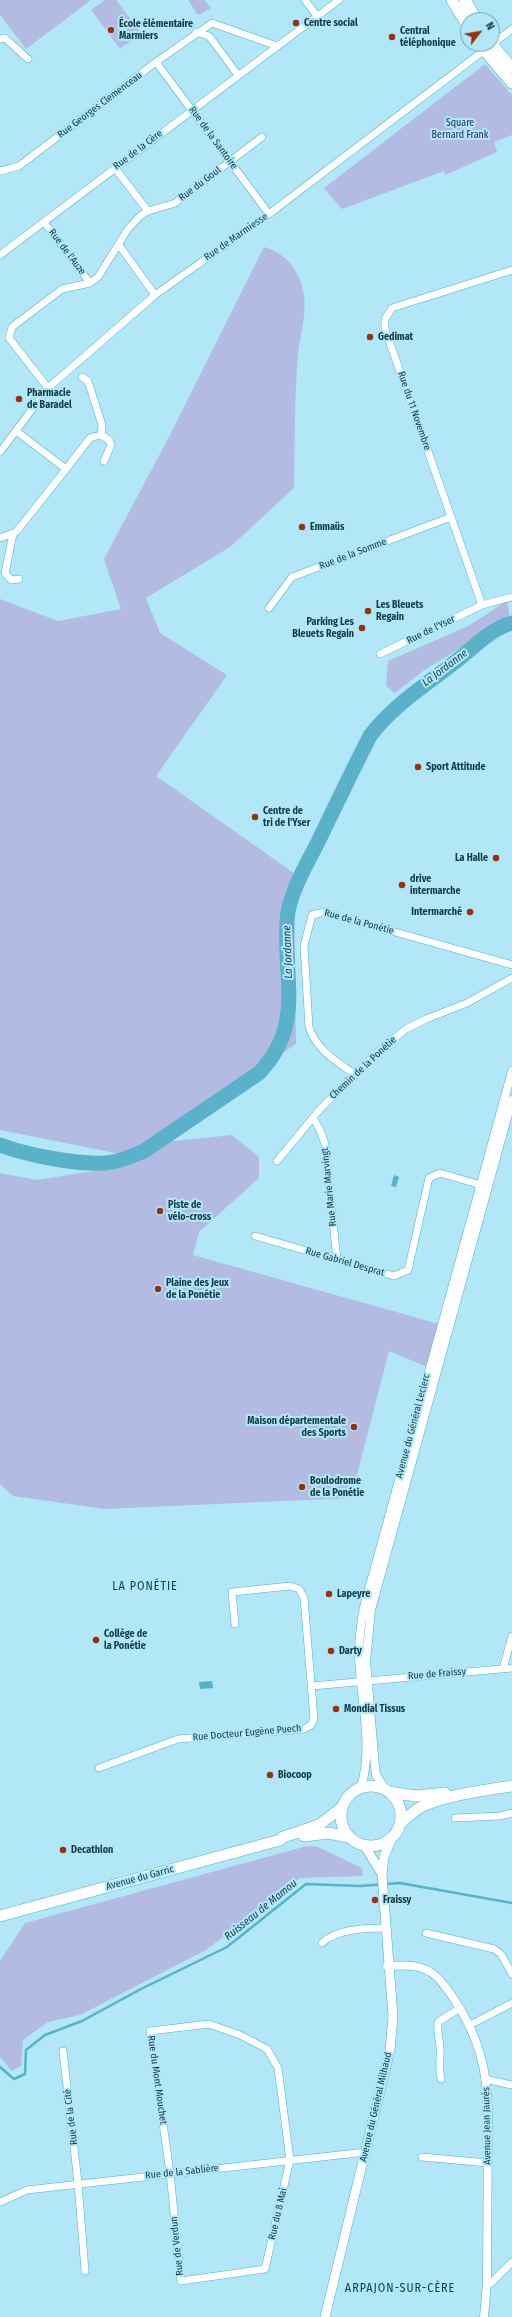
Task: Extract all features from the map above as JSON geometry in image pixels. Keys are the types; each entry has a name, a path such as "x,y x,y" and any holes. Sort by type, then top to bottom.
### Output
{"main road":[{"path":"452,0 460,13"},
{"path":"465,0 472,12"},
{"path":"491,52 512,83"},
{"path":"494,52 512,68"},
{"path":"382,1874 364,1845 349,1837 341,1820 341,1808 347,1797 361,1787 376,1786 388,1791 424,1796 469,1790 477,1791"},
{"path":"364,1845 379,1844 392,1837 400,1824 417,1809 427,1805 477,1791 512,1786"},
{"path":"388,1791 399,1806 400,1824"},
{"name":"Avenue du Garric","path":"0,1916 280,1840 283,1837 319,1825 341,1808"},
{"name":"Avenue du Garric","path":"280,1840 285,1841 322,1834 349,1837"},
{"name":"Avenue du Général Milhaud","path":"326,2317 390,2050 392,2016 387,1966 382,1874 384,1857 392,1837"}],"street":[{"path":"305,0 317,16"},
{"name":"Rue de la Cère","path":"0,255 339,0"},
{"name":"Rue Georges Clemenceau","path":"0,171 19,166 196,32 212,23 277,46"},
{"name":"Rue de Marmiesse","path":"500,37 512,29"},
{"path":"196,32 210,36 238,75"},
{"path":"0,40 5,38 28,59"},
{"name":"Rue de Marmiesse","path":"0,452 48,388 155,295 269,214 479,52"},
{"name":"Rue de la Santoire","path":"156,62 269,214"},
{"name":"Rue du Goul","path":"148,211 175,203 262,137"},
{"path":"48,388 9,338 12,327 62,289 90,283 98,276 128,229 140,216 148,211 115,168"},
{"name":"Rue de l'Auze","path":"44,222 90,283"},
{"path":"119,245 155,295"},
{"name":"Rue du 11 Novembre","path":"482,605 385,329 385,320 392,308 512,270"},
{"path":"82,377 88,381 102,424 101,436"},
{"path":"16,431 66,469"},
{"path":"19,580 11,580 5,573 13,534 90,438 101,436 110,440 111,445 104,461"},
{"name":"Rue de la Somme","path":"269,608 292,577 451,517"},
{"path":"0,538 13,534"},
{"path":"482,605 512,597"},
{"name":"Rue de l'Yser","path":"380,654 482,605"},
{"name":"Rue de la Ponétie","path":"356,1075 323,1052 313,1039 309,1027 304,946 312,915 324,912 512,965"},
{"name":"Chemin de la Ponétie","path":"277,1162 321,1108 381,1049 406,1029 426,1019 467,1003 512,978"},
{"name":"Avenue du Général Leclerc","path":"388,1791 376,1775 374,1767 365,1680 359,1656 360,1629 369,1586 512,1070"},
{"name":"Avenue du Général Leclerc","path":"361,1787 366,1766 365,1680 371,1610 512,1100"},
{"name":"Rue Marie Marvingt","path":"313,1118 320,1130 325,1144 337,1260"},
{"name":"Rue Gabriel Desprat","path":"255,1236 394,1276 408,1270 429,1178 440,1173 481,1185"},
{"name":"Rue Docteur Eugène Puech","path":"99,1768 178,1739 304,1729 311,1724 314,1719 312,1686 304,1598 299,1589 290,1586 232,1592 235,1624"},
{"path":"503,1669 512,1636"},
{"name":"Rue de Fraissy","path":"365,1680 512,1668"},
{"path":"312,1686 365,1680"},
{"path":"455,1818 500,1816 512,1813"},
{"path":"322,1943 330,1935 370,1928 385,1928"},
{"path":"426,1933 494,1949 502,1954 512,1974"},
{"name":"Avenue Jean Jaurès","path":"387,1966 407,1966 432,1973 446,1988 470,2025 486,2079 488,2163 487,2283 484,2317"},
{"path":"470,2025 512,2003"},
{"path":"441,2079 438,2067 440,2048 438,2022 460,2008"},
{"name":"Rue du Mont Mouchet","path":"170,2173 150,2031 209,2024 240,2035 267,2049 278,2068 290,2160"},
{"name":"Rue de la Cité","path":"63,2051 78,2183"},
{"path":"486,2079 512,2085"},
{"name":"Rue de la Sablière","path":"0,2202 27,2190 78,2183 366,2152"},
{"path":"422,2157 488,2163"},
{"name":"Rue du 8 Mai","path":"265,2269 290,2160"},
{"name":"Rue de Verdun","path":"170,2173 181,2281 265,2269"},
{"path":"78,2183 85,2271"},
{"path":"487,2283 491,2283 512,2262"}],"green space":[{"path":"0,0 91,0 26,49 0,15"},
{"path":"105,0 116,0 141,33 120,49 91,10"},
{"path":"188,0 204,0 211,8 198,15"},
{"name":"Square Bernard Frank","path":"485,64 512,95 512,135 494,142 497,152 445,175 444,171 342,209 324,188"},
{"path":"264,247 278,253 290,262 301,282 305,306 297,372 294,488 230,547 146,598 160,633 227,675 156,776 294,873 296,1044 130,1156 0,1130 0,599 58,621 121,609 104,559 170,435"},
{"path":"507,601 510,617 423,671 395,693 386,686 388,661 468,626"},
{"name":"Plaine des Jeux de la Ponétie","path":"232,1135 259,1157 259,1178 199,1232 193,1255 439,1324 427,1367 389,1351 351,1498 105,1509 13,1496 0,1484 0,1173 37,1180 124,1166 164,1142"},
{"path":"307,1846 318,1847 362,1868 363,1876 300,1878 206,1950 80,2015 48,2022 23,2040 21,2066 12,2071 0,2057 0,1961 25,1923"}],"shaded area":[{"path":"394,1175 399,1177 396,1187 391,1186"},
{"path":"212,1681 213,1688 200,1689 199,1682"}],"waterway":[{"name":"La Jordanne","path":"0,1145 38,1156 67,1161 106,1163 121,1160 144,1151 259,1073 273,1055 282,1037 287,1019 289,1001 287,921 288,911 294,890 370,736 379,725 410,696 489,634 512,623"},
{"name":"Ruisseau de Mamou","path":"0,2067 14,2079 25,2074 26,2050 45,2035 82,2021 141,1989 227,1947 306,1884 360,1886 400,1883 512,1903"}],"place":[{"name":"Centre social","path":"296,23"},
{"name":"École élémentaire Marmiers","path":"111,30"},
{"name":"Central téléphonique","path":"392,37"},
{"name":"Gedimat","path":"370,337"},
{"name":"Pharmacie de Baradel","path":"19,399"},
{"name":"Emmaüs","path":"302,527"},
{"name":"Les Bleuets Regain","path":"368,611"},
{"name":"Parking Les Bleuets Regain","path":"362,628"},
{"name":"Sport Attitude","path":"418,767"},
{"name":"Centre de tri de l'Yser","path":"255,817"},
{"name":"La Halle","path":"496,858"},
{"name":"drive intermarche","path":"402,885"},
{"name":"Intermarché","path":"470,912"},
{"name":"Piste de vélo-cross","path":"160,1211"},
{"name":"Plaine des Jeux de la Ponétie","path":"158,1289"},
{"name":"Maison départementale des Sports","path":"354,1427"},
{"name":"Boulodrome de la Ponétie","path":"302,1487"},
{"name":"Lapeyre","path":"329,1594"},
{"name":"Collège de la Ponétie","path":"96,1640"},
{"name":"Darty","path":"331,1651"},
{"name":"Mondial Tissus","path":"336,1709"},
{"name":"Biocoop","path":"270,1775"},
{"name":"Decathlon","path":"63,1850"},
{"name":"Fraissy","path":"375,1900"}],"district":[{"name":"LA PONÉTIE","path":"145,1587"},
{"name":"ARPAJON-SUR-CÈRE","path":"400,2289"}]}
